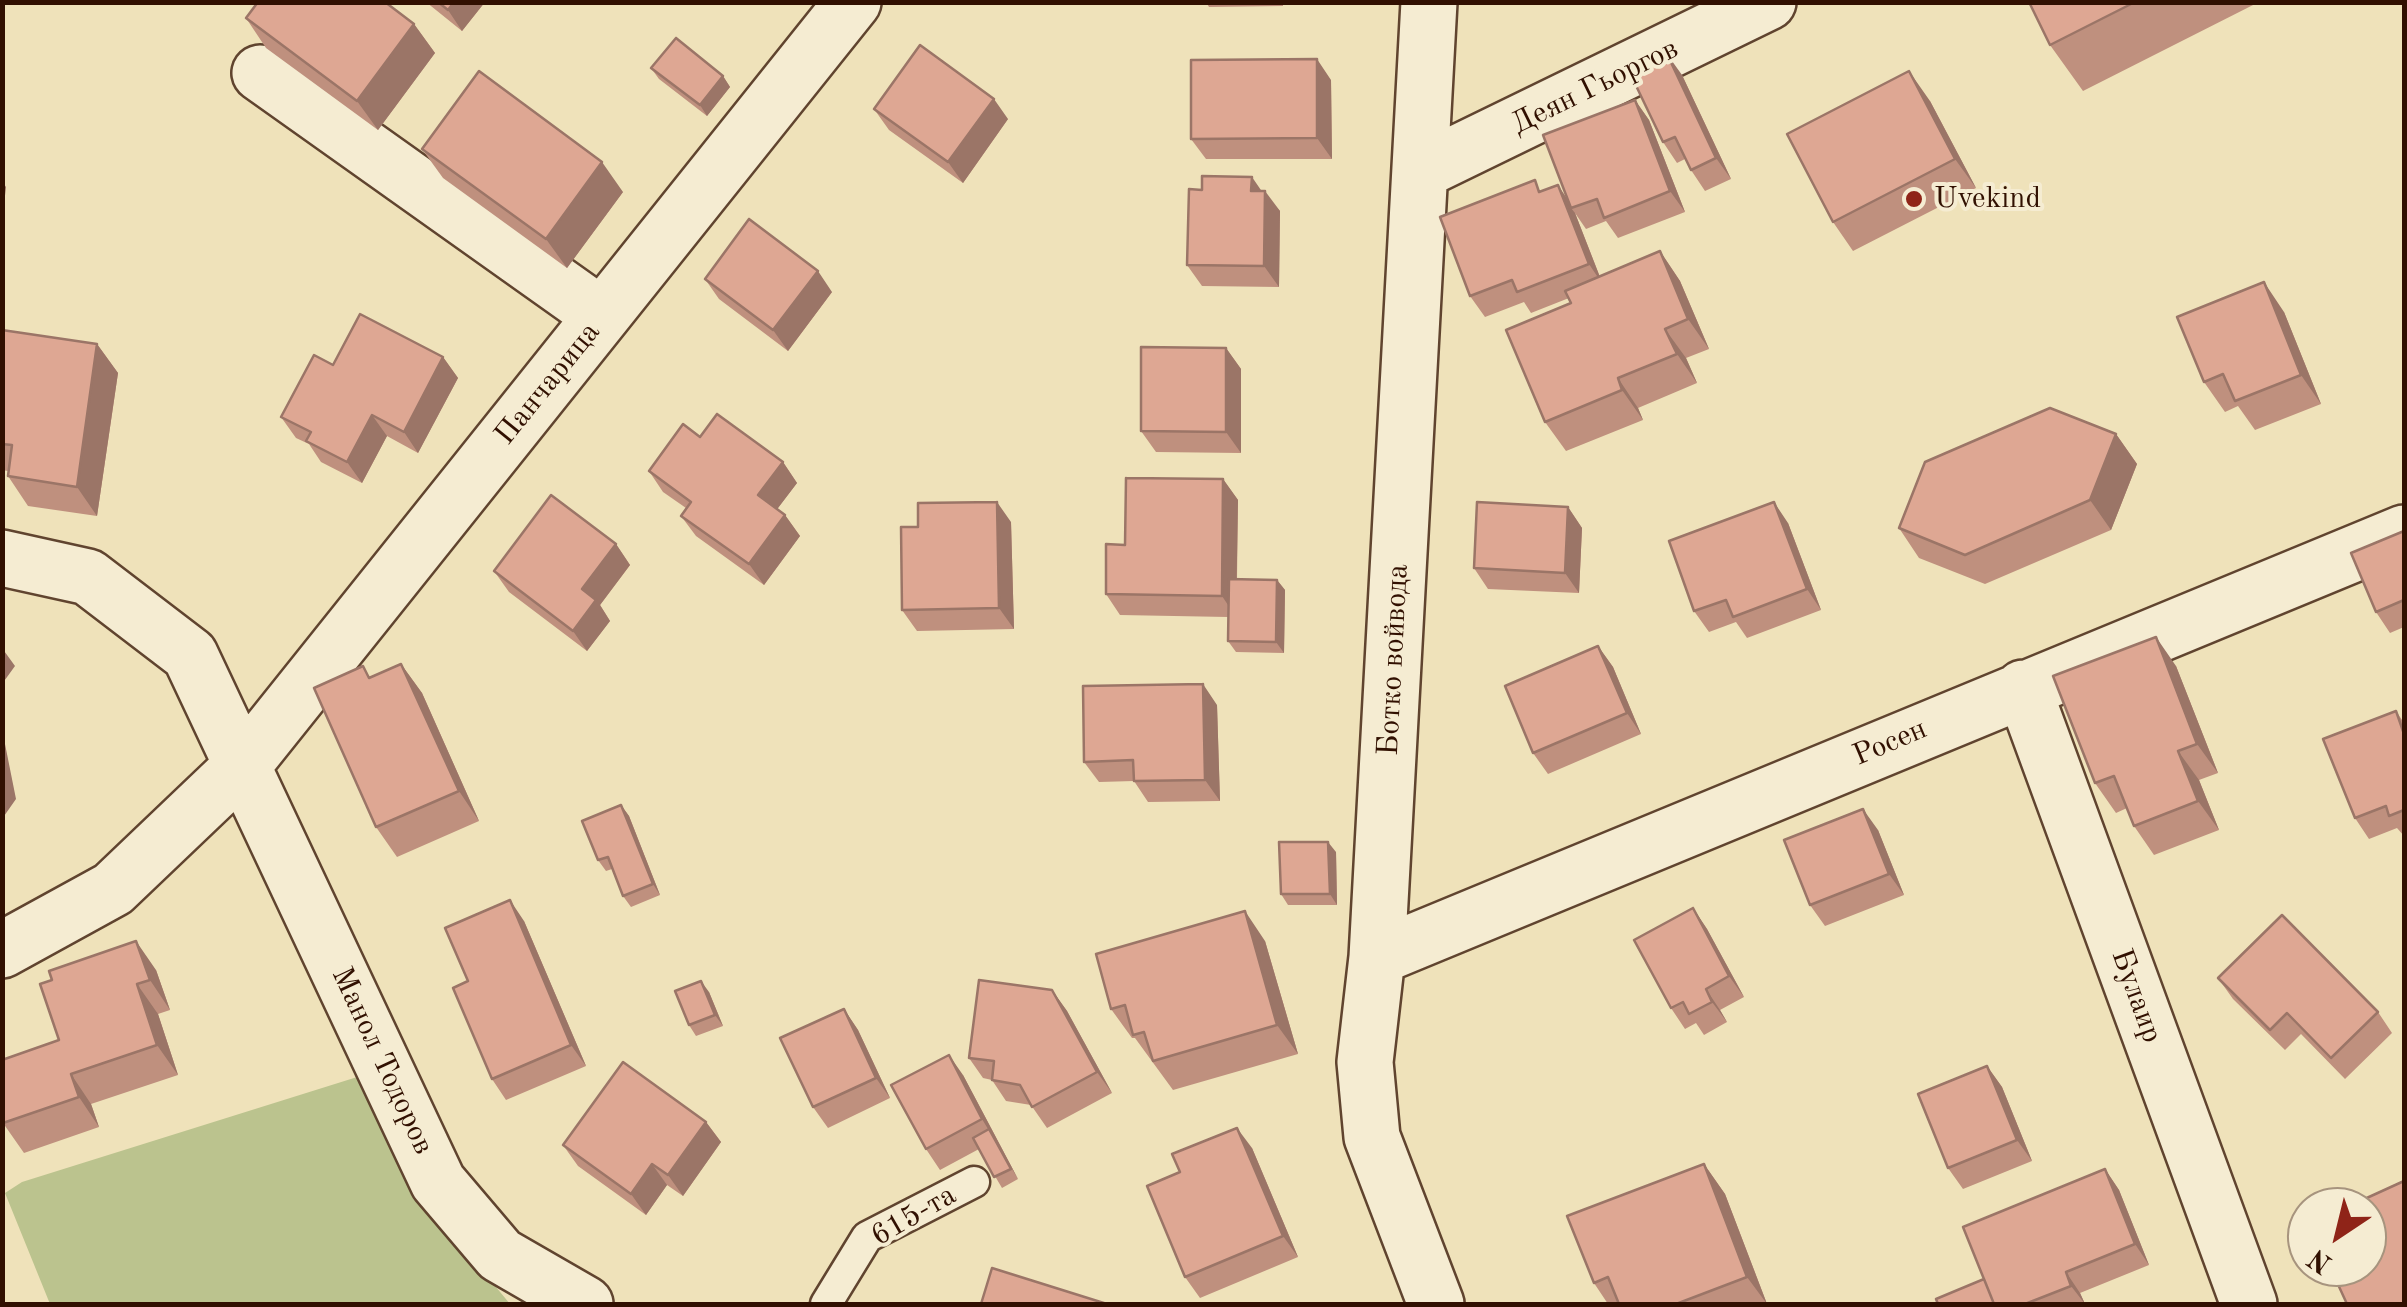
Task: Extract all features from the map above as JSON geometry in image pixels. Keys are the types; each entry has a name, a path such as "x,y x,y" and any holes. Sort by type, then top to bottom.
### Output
{"street":[{"name":"Панчарица","path":"2,950 113,889 244,765 853,2"},
{"name":"Ботко войвода","path":"1428,2 1377,957 1365,1062 1372,1137 1436,1304"},
{"name":"Деян Гьоргов","path":"1421,170 1768,2"},
{"path":"260,72 602,316"},
{"name":"Росен","path":"1377,957 2404,533"},
{"name":"Манол Тодоров","path":"2,558 88,577 190,655 438,1182 500,1255 585,1304"},
{"name":"Булаир","path":"2023,688 2249,1304"}],"lane":[{"name":"615-та","path":"826,1304 867,1237 974,1182"}],"green space":[{"path":"370,1073 439,1218 510,1304 50,1304 5,1193 22,1182"}],"building":[{"path":"258,2 385,2 414,24 357,101 246,18"},
{"path":"438,2 454,2 448,10"},
{"path":"2029,2 2135,2 2050,45"},
{"path":"676,38 723,76 700,105 651,68"},
{"path":"920,45 994,99 948,162 874,109"},
{"path":"1667,54 1716,158 1691,170 1675,137 1663,142 1629,71"},
{"path":"1317,59 1317,138 1191,139 1191,60"},
{"path":"479,71 602,162 546,239 422,149"},
{"path":"1909,71 1955,159 1833,222 1787,134"},
{"path":"1635,100 1670,191 1604,218 1597,199 1571,208 1543,135"},
{"path":"1202,176 1252,177 1251,191 1265,191 1264,266 1187,265 1189,189 1202,190"},
{"path":"1535,180 1539,192 1558,185 1589,264 1517,292 1512,280 1470,296 1440,217"},
{"path":"749,219 818,271 773,330 705,279"},
{"path":"1660,251 1688,319 1665,329 1677,354 1618,378 1622,390 1545,422 1506,330 1571,303 1565,291"},
{"path":"2264,282 2301,375 2235,401 2223,374 2204,382 2177,317"},
{"path":"360,314 443,357 404,432 372,415 347,462 306,441 311,432 281,417 314,355 333,365"},
{"path":"2,330 97,344 77,487 8,476 12,445 2,444"},
{"path":"1141,347 1226,348 1226,432 1141,431"},
{"path":"2050,408 2116,434 2090,500 1965,555 1899,528 1925,462"},
{"path":"717,414 783,462 758,495 785,515 749,564 681,516 691,502 649,471 683,424 700,437"},
{"path":"1126,478 1223,479 1222,596 1106,594 1106,544 1125,545"},
{"path":"551,495 616,544 582,589 596,600 573,631 494,571"},
{"path":"997,502 999,608 902,610 901,527 918,527 918,503"},
{"path":"1477,502 1568,507 1565,573 1474,568"},
{"path":"1774,502 1807,589 1733,617 1726,600 1694,611 1669,541"},
{"path":"2404,531 2404,600 2376,612 2351,553"},
{"path":"1229,579 1277,580 1276,642 1228,641"},
{"path":"2156,637 2197,744 2178,751 2198,801 2134,826 2114,776 2095,783 2053,676"},
{"path":"1598,646 1627,713 1533,753 1505,686"},
{"path":"401,664 459,791 376,827 314,688 363,666 369,678"},
{"path":"1203,684 1205,780 1134,781 1133,760 1084,762 1083,686"},
{"path":"2396,711 2404,734 2404,810 2389,816 2386,806 2355,818 2323,739"},
{"path":"621,805 653,884 623,896 608,857 598,860 582,821"},
{"path":"1863,809 1889,874 1810,905 1784,840"},
{"path":"1279,842 1328,842 1330,894 1281,894"},
{"path":"510,900 571,1045 492,1079 453,988 468,981 445,928"},
{"path":"1693,908 1729,976 1706,989 1712,1002 1689,1014 1683,1002 1671,1008 1634,940"},
{"path":"1245,911 1277,1025 1153,1061 1144,1032 1133,1035 1125,1005 1111,1009 1096,954"},
{"path":"2282,915 2378,1012 2331,1058 2287,1013 2270,1030 2218,978"},
{"path":"136,941 150,980 137,984 157,1045 71,1074 79,1097 3,1123 2,1060 59,1040 40,984 52,980 49,971"},
{"path":"979,980 1052,990 1097,1072 1032,1107 1020,1085 992,1080 994,1061 969,1058"},
{"path":"701,981 715,1015 689,1025 675,991"},
{"path":"844,1009 876,1078 813,1107 780,1038"},
{"path":"949,1055 982,1119 926,1149 891,1085"},
{"path":"623,1062 706,1122 668,1175 652,1164 631,1194 563,1145"},
{"path":"1987,1066 2017,1140 1948,1168 1918,1094"},
{"path":"1237,1128 1283,1236 1185,1277 1147,1186 1180,1172 1172,1154"},
{"path":"989,1129 1011,1169 994,1177 973,1138"},
{"path":"1704,1164 1747,1277 1676,1304 1619,1304 1608,1277 1594,1283 1567,1216"},
{"path":"2105,1169 2135,1244 2066,1272 2071,1286 2025,1304 1994,1304 1963,1227"},
{"path":"2404,1181 2404,1304 2347,1304 2339,1287 2387,1287 2387,1189"},
{"path":"992,1268 1107,1304 981,1304"},
{"path":"1984,1279 1994,1304 1938,1304 1936,1299"}],"place":[{"name":"Uvekind","path":"1914,199"}]}
